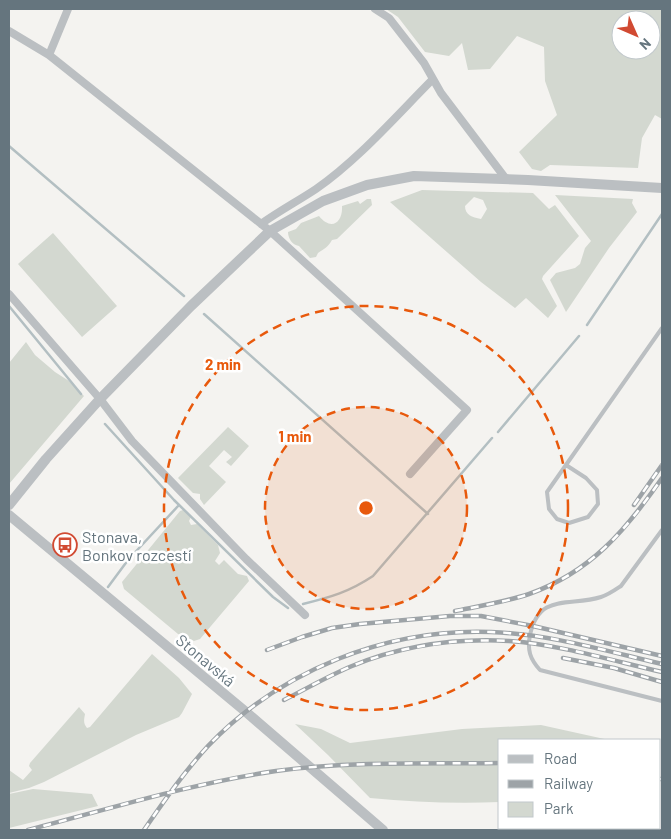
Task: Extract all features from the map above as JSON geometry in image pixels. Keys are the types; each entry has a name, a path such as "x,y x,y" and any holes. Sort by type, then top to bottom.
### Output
{"street":[{"path":"49,56 68,9"},
{"path":"375,9 389,18 424,63 441,93 506,179"},
{"path":"9,31 49,56 266,227 467,410 410,474"},
{"path":"9,505 46,459 100,399 266,227 278,211 316,189 347,164 433,79"},
{"path":"266,227 323,201 367,185 414,176 662,188"},
{"path":"9,294 100,399 132,441 246,559 305,615"},
{"name":"Stonavská","path":"9,515 246,712 383,830"}],"lane":[{"path":"566,465 586,478 597,490 598,504 588,517 569,523 557,518 549,509 548,492 566,465 662,328"},
{"path":"662,530 621,586 600,597 564,602 546,607 540,612 533,626 528,649 533,662 540,670 662,701"}],"green space":[{"path":"386,9 662,9 662,119 655,115 642,138 638,168 550,165 541,171 532,169 519,152 557,115 545,81 544,47 517,36 490,69 468,70 462,43 449,56 425,52 398,17"},
{"path":"422,190 533,193 549,209 555,205 579,236 542,279 557,306 548,318 526,298 515,308 481,282 390,202","holes":["474,197 483,200 487,209 481,219 468,214 465,206"]},
{"path":"555,195 633,199 632,203 637,212 609,248 566,312 550,280 556,273 575,268 580,264 585,248 591,241"},
{"path":"367,199 371,199 372,205 337,239 332,240 318,253 316,257 310,258 299,246 292,243 288,232 296,229 301,223 319,216 323,221 335,223 341,217 342,206 358,201 360,204"},
{"path":"53,233 117,306 82,337 18,264"},
{"path":"26,342 35,355 69,381 84,396 9,484 9,363"},
{"path":"228,427 249,446 231,466 226,462 232,457 224,450 209,466 226,482 204,505 200,499 200,494 193,493 178,478"},
{"path":"183,510 191,517 189,521 191,525 197,524 218,545 220,553 215,561 219,565 224,560 238,574 247,576 249,581 200,639 194,641 178,634 124,589 122,582 180,511"},
{"path":"152,654 179,678 192,694 179,717 136,735 44,782 9,793 9,770 23,780 32,770 29,766 30,763 79,707 85,714 84,721 87,728 90,727"},
{"path":"295,724 321,729 350,743 462,729 541,725 604,739 498,739 498,802 418,802 370,798"},
{"path":"33,789 92,794 98,806 9,828 9,794"}],"waterway":[{"path":"9,146 184,296"},
{"path":"587,325 662,214"},
{"path":"9,306 81,394"},
{"path":"204,314 428,514"},
{"path":"498,432 579,336"},
{"path":"105,424 174,500 273,597 288,608"},
{"path":"303,604 340,593 373,576 492,438"},
{"path":"108,587 128,560 179,505"}],"railway":[{"path":"634,505 662,465"},
{"path":"455,611 502,602 529,594 571,574 589,561 620,532 662,478"},
{"path":"267,650 332,628 450,616 481,616 662,656"},
{"path":"144,830 191,766 208,746 237,719 268,696 302,675 338,659 375,646 413,637 452,633 513,633 556,640 662,664"},
{"path":"284,700 334,674 371,659 390,653 449,642 489,640 527,643 586,654 662,672"},
{"path":"563,658 614,668 662,682"},
{"path":"28,830 182,789 276,771 360,764 498,763"}],"place":[{"name":"Stonava, Bonkov rozcestí","path":"65,545"}]}
